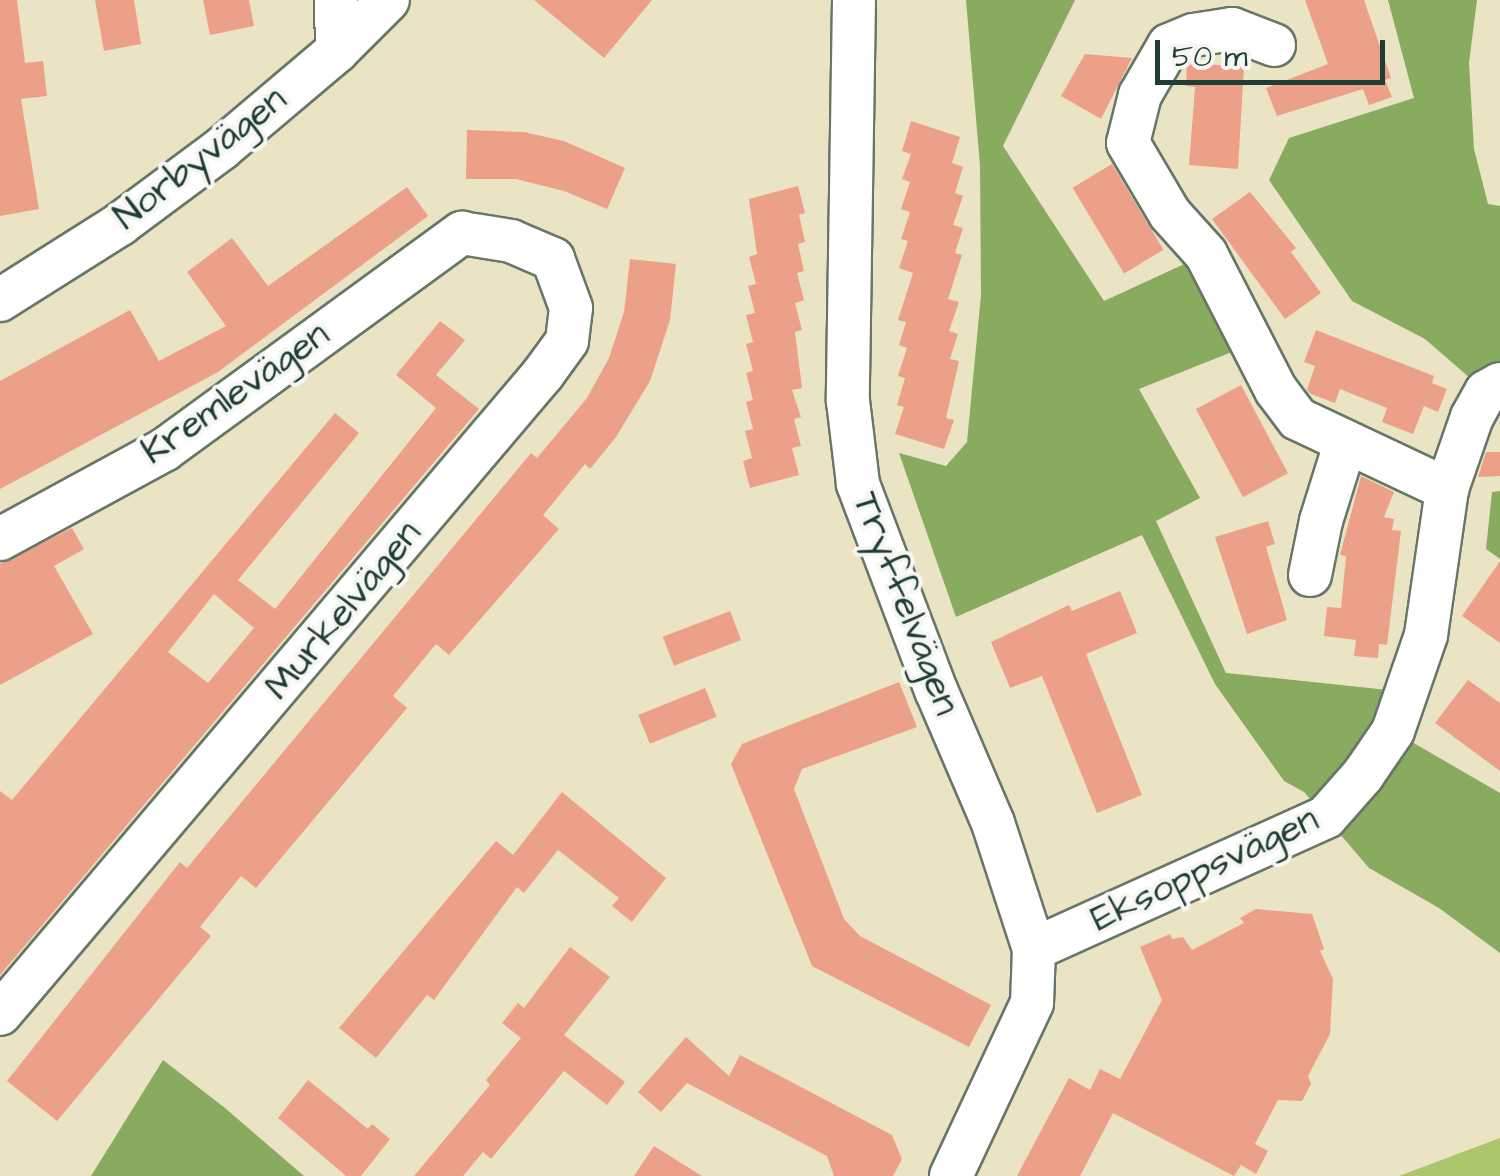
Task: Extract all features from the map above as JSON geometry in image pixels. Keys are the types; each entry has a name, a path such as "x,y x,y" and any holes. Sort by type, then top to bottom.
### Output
{"street":[{"path":"336,0 336,51"},
{"name":"Norbyvägen","path":"0,300 149,202 336,51 388,0"},
{"name":"Tryffelvägen","path":"854,0 848,402 858,484 936,690 993,823 1034,949 1032,1003 952,1176"},
{"path":"1274,45 1232,30 1193,35 1169,45 1140,96 1128,142 1170,214 1206,254 1276,390 1298,419 1446,490"},
{"name":"Kremlevägen","path":"0,539 164,450 462,234"},
{"name":"Murkelvägen","path":"0,1014 508,418 566,341 571,308 552,259 511,240 462,234"},
{"name":"Eksoppsvägen","path":"1034,949 1326,817 1339,803 1393,731 1426,635 1446,490 1472,417 1486,392 1500,384"},
{"path":"1310,575 1344,444"}],"green space":[{"path":"966,0 1075,0 1003,146 1104,301 1206,254 1252,344 1139,389 1200,498 1156,521 1226,673 1407,692 1393,731 1500,793 1500,953 1439,908 1369,868 1304,792 1284,781 1215,684 1142,535 956,617 899,453 946,466 967,442 981,295 980,166"},
{"path":"1388,0 1477,0 1469,63 1474,149 1488,204 1500,206 1500,384 1486,392 1425,339 1352,301 1269,180 1289,138 1414,98"},
{"path":"1500,491 1500,559 1486,549 1492,492"},
{"path":"163,1060 225,1108 304,1176 91,1176"},
{"path":"1500,1138 1500,1176 1399,1176"}],"building":[{"path":"0,0 17,0 25,63 43,61 47,96 21,99 39,209 0,216"},
{"path":"95,0 134,0 141,44 104,51"},
{"path":"203,0 249,0 254,26 210,35"},
{"path":"534,0 652,0 604,58"},
{"path":"1305,0 1364,0 1391,78 1385,80 1392,97 1369,105 1363,89 1277,116 1266,88 1328,64"},
{"path":"1085,54 1132,58 1101,119 1061,96"},
{"path":"1187,64 1244,67 1238,169 1189,165 1195,87 1186,86"},
{"path":"911,121 960,137 952,163 963,167 955,193 963,196 953,225 963,228 955,253 962,255 948,299 959,302 949,331 958,334 950,359 959,361 946,418 954,420 944,449 895,434 904,407 897,405 905,378 898,376 907,348 899,345 906,322 898,320 913,273 899,268 908,241 901,239 910,212 901,209 910,182 902,179 911,154 902,151"},
{"path":"467,130 524,132 564,141 625,168 607,209 564,191 516,179 466,179"},
{"path":"1112,164 1164,250 1124,273 1073,188"},
{"path":"798,186 805,213 799,215 805,242 798,244 804,271 797,273 804,300 795,303 802,330 795,332 802,388 792,390 801,417 794,419 801,446 792,448 799,475 750,488 743,461 752,458 745,431 753,429 746,402 753,400 746,373 753,371 746,344 753,342 746,315 755,313 748,286 756,284 749,257 757,254 749,199"},
{"path":"407,187 428,216 218,372 0,489 0,381 130,310 159,361 226,326 187,272 232,238 268,286"},
{"path":"1250,192 1296,248 1291,252 1321,293 1285,319 1212,219"},
{"path":"630,259 676,264 670,320 650,381 616,437 590,469 585,464 543,515 559,529 449,655 436,644 393,696 407,708 256,888 241,876 200,927 211,936 57,1121 7,1081 180,862 187,868 531,453 537,458 587,398 609,358 624,312"},
{"path":"440,321 465,340 436,375 479,409 0,975 0,791 12,800 335,413 359,433 238,580 275,609 436,408 396,375","holes":["214,594 254,628 208,683 168,652"]},
{"path":"1316,330 1434,376 1432,383 1447,389 1438,412 1424,406 1413,434 1382,422 1387,408 1340,389 1335,403 1311,394 1307,390 1315,366 1304,362"},
{"path":"1241,385 1288,473 1243,497 1196,409"},
{"path":"1486,452 1500,452 1500,476 1478,477"},
{"path":"1361,476 1394,492 1384,517 1394,519 1392,530 1401,531 1387,645 1379,644 1378,658 1354,656 1356,640 1324,636 1327,607 1341,608 1346,556 1340,555"},
{"path":"1268,521 1275,544 1266,547 1287,620 1247,634 1215,537"},
{"path":"72,528 84,549 54,566 93,634 0,685 0,564"},
{"path":"1500,561 1500,643 1462,616"},
{"path":"1120,591 1137,633 1086,654 1142,795 1097,813 1042,676 1010,688 991,642 1069,605 1072,611"},
{"path":"730,611 741,640 674,666 663,637"},
{"path":"1468,680 1500,703 1500,771 1435,723"},
{"path":"899,682 917,727 802,769 794,789 844,919 860,936 991,1005 969,1047 812,966 731,764 742,744"},
{"path":"705,688 717,717 650,744 638,715"},
{"path":"562,792 666,878 632,922 612,906 619,898 558,850 524,893 517,887 434,1000 427,995 376,1058 339,1028 496,841 513,855"},
{"path":"1256,909 1312,914 1324,949 1320,951 1333,979 1330,1034 1308,1076 1311,1084 1302,1101 1278,1100 1255,1144 1268,1151 1256,1174 1241,1165 1234,1176 1113,1113 1080,1176 1017,1176 1069,1078 1090,1090 1100,1069 1120,1079 1162,1000 1140,947 1170,934 1172,939 1183,937 1192,950 1244,923 1240,918"},
{"path":"570,947 610,977 564,1035 625,1082 607,1105 564,1071 491,1159 483,1152 463,1176 414,1176 490,1085 486,1080 521,1038 502,1023 518,1003 524,1008"},
{"path":"686,1037 729,1076 740,1055 892,1135 902,1159 893,1176 834,1176 827,1156 687,1083 661,1112 638,1092"},
{"path":"308,1080 368,1129 372,1124 390,1139 361,1176 346,1176 278,1118"},
{"path":"654,1146 702,1176 634,1176"}]}
